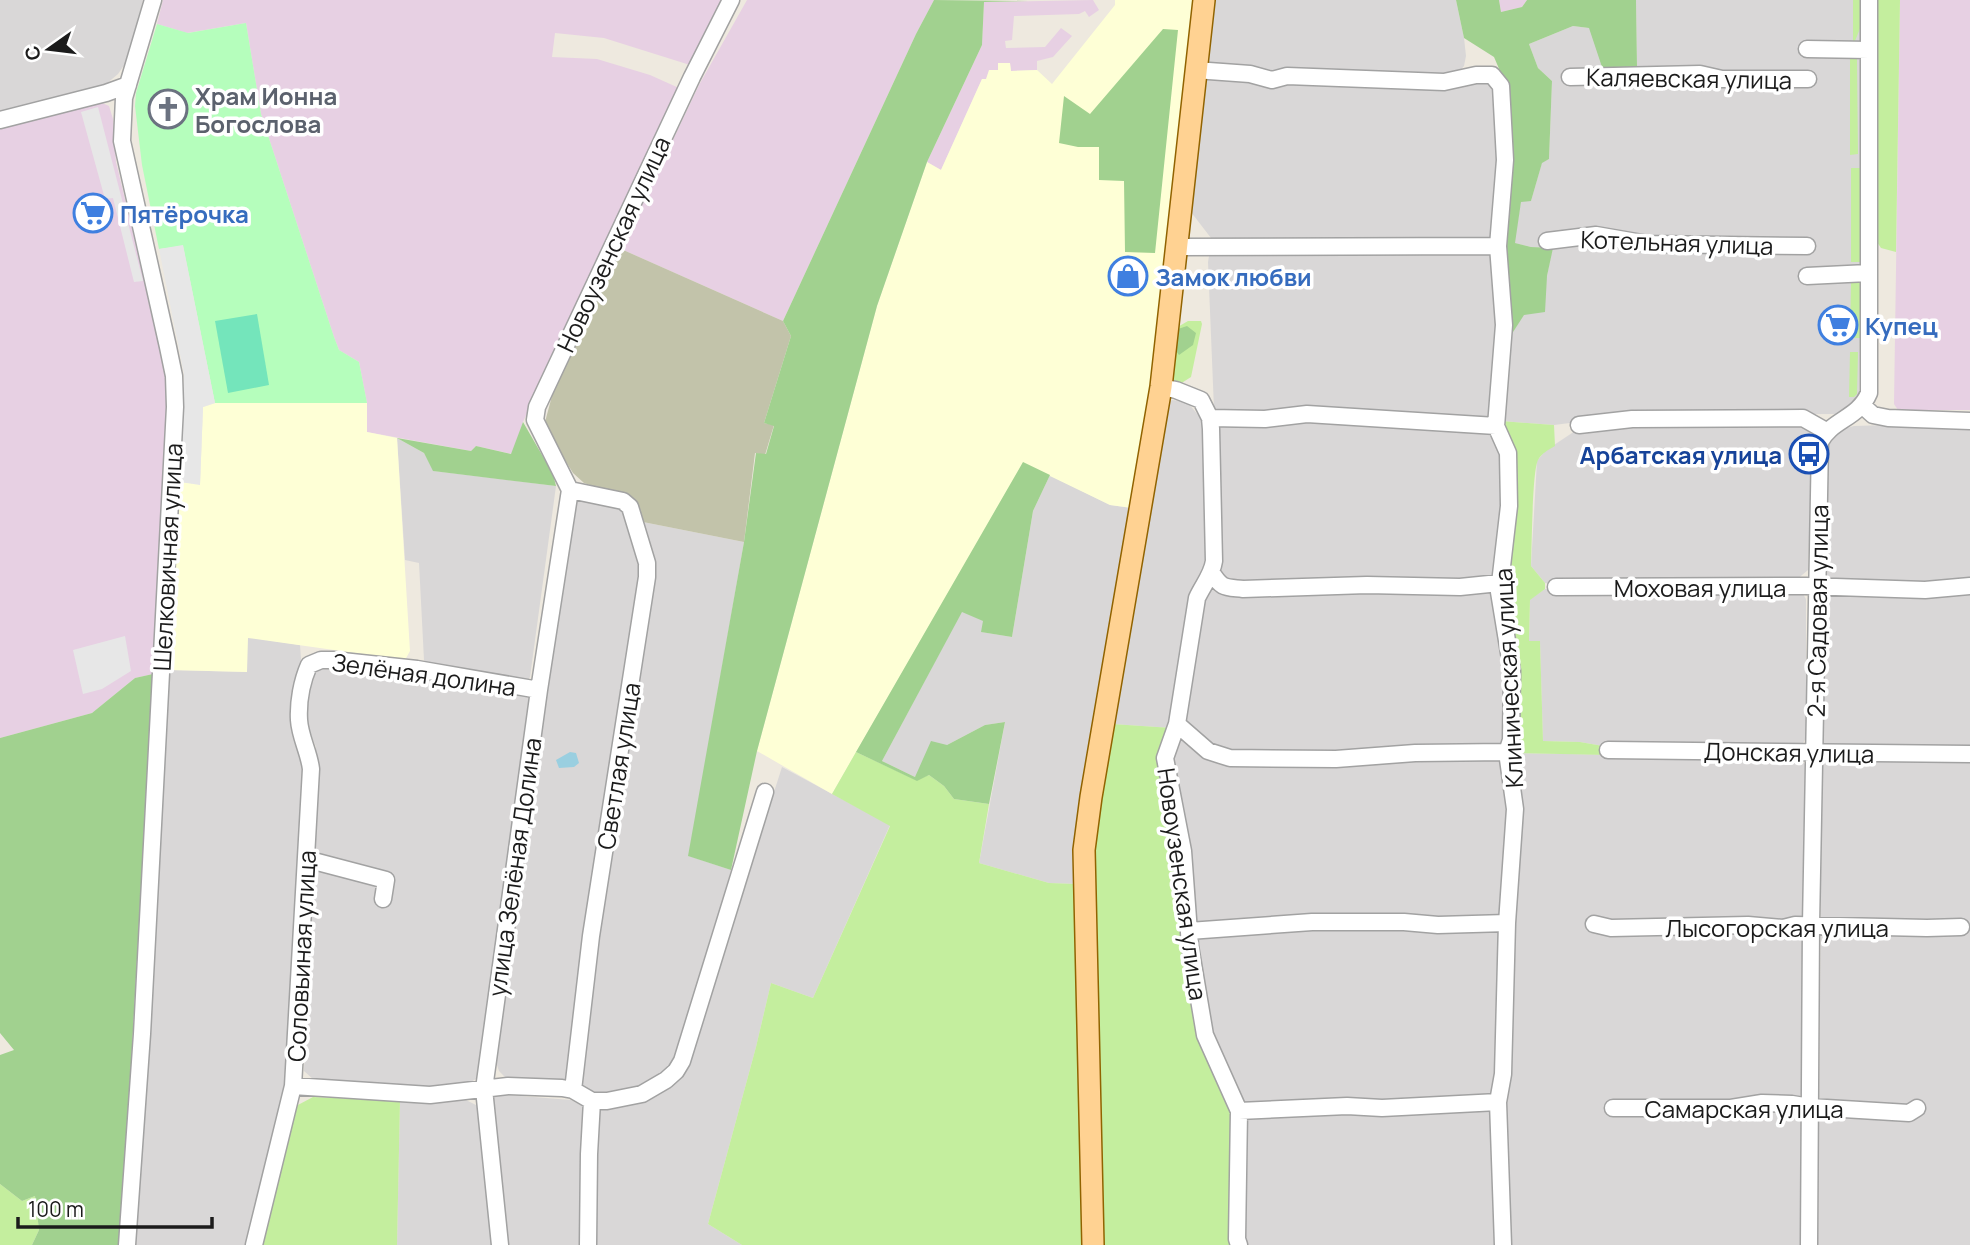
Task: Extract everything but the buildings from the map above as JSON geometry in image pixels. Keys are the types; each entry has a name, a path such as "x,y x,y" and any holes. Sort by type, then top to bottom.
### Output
{"main road":[{"path":"1093,1245 1084,850 1161,387 1204,0"}],"street":[{"name":"Шелковичная улица","path":"127,1245 142,1034 175,407 174,376 122,141 122,118 128,85 153,0"},
{"name":"Новоузенская улица","path":"570,490 535,420 537,407 731,0"},
{"path":"1579,425 1632,419 1802,418 1826,431 1863,406 1869,393 1869,0"},
{"path":"1807,49 1869,50"},
{"name":"Клиническая улица","path":"1195,70 1250,74 1272,80 1287,76 1444,82 1476,75 1492,75 1501,86 1505,160 1498,246 1504,325 1496,426 1508,453 1509,506 1499,583 1512,671 1511,740 1507,752 1515,809 1507,923 1503,1073 1498,1102 1503,1245"},
{"name":"Каляевская улица","path":"1570,77 1700,74 1722,79 1808,79"},
{"path":"0,120 128,85"},
{"name":"Котельная улица","path":"1547,241 1596,235 1648,244 1807,246"},
{"path":"1177,247 1498,246"},
{"path":"1807,276 1868,273"},
{"path":"1161,387 1201,400 1210,418 1265,419 1307,414 1496,426"},
{"path":"1863,406 1874,415 1888,418 1970,421"},
{"name":"Новоузенская улица","path":"1210,418 1214,561 1212,573 1204,582 1197,598 1177,724 1165,758 1184,851 1190,946 1205,1035 1239,1111 1239,1245"},
{"name":"2-я Садовая улица","path":"1809,1245 1816,587 1820,442 1826,431"},
{"name":"улица Зелёная Долина","path":"500,1245 484,1089 539,690 570,490"},
{"name":"Светлая улица","path":"570,490 623,500 630,507 647,564 590,936 573,1090"},
{"path":"1212,573 1223,587 1243,589 1367,585 1460,587 1499,583"},
{"name":"Моховая улица","path":"1556,587 1816,587 1925,590 1970,586"},
{"name":"Зелёная долина","path":"309,665 321,660 332,660 405,668 539,690"},
{"name":"Соловьиная улица","path":"254,1245 293,1086 311,769 309,751 299,719 303,678 309,665"},
{"path":"1177,724 1208,751 1230,758 1336,759 1415,752 1507,752"},
{"name":"Донская улица","path":"1608,750 1970,754"},
{"path":"293,1086 430,1095 508,1086 573,1090 592,1101 642,1094 666,1080 682,1061 765,792"},
{"path":"306,859 386,880 383,899"},
{"path":"1189,931 1312,922 1405,922 1438,925 1507,923"},
{"name":"Лысогорская улица","path":"1594,924 1611,928 1748,925 1783,928 1811,925 1927,928 1961,926"},
{"path":"588,1245 592,1101"},
{"path":"1239,1111 1498,1102"},
{"name":"Самарская улица","path":"1613,1108 1731,1108 1762,1103 1909,1112 1917,1108"}],"shaded area":[{"path":"0,0 143,0 127,61 118,74 105,85 0,111"},
{"path":"163,0 722,0 690,65 604,38 555,33 552,57 597,59 650,75 679,88 523,422 512,454 476,446 471,451 367,432 367,403 359,362 339,350 334,337 261,114 246,23 187,33 157,24"},
{"path":"747,0 934,0 783,321 621,249 699,85"},
{"path":"1093,0 1099,10 1089,17 1085,11 1079,14 1014,16 1012,40 1005,41 1006,48 1045,47 1061,28 1072,36 1053,57 1037,61 1037,70 1011,71 1010,63 985,80 982,79 941,170 927,162 982,45 984,2"},
{"path":"1115,0 1194,0 1151,387 1132,508 1110,505 1023,463 832,794 757,751 877,306 927,162 941,170 982,79 986,79 989,70 998,70 998,63 1010,63 1011,71 1037,70 1052,84 1115,5"},
{"path":"1209,0 1456,0 1464,38 1464,66 1457,74 1272,75 1208,64 1205,58"},
{"path":"1499,0 1527,0 1522,7 1501,12"},
{"path":"1636,0 1863,0 1859,394 1837,414 1633,415 1554,425 1501,421 1506,343 1547,276 1552,249 1514,243 1521,201 1531,201 1542,162 1549,159 1552,81 1538,68 1529,44 1573,26 1589,28 1637,67"},
{"path":"1900,0 1970,0 1970,410 1898,410 1894,404"},
{"path":"1207,77 1288,81 1492,83 1497,89 1501,161 1492,242 1220,243 1211,238 1191,212 1189,203 1202,80"},
{"path":"100,102 109,106 113,119 116,162 166,379 168,407 153,674 135,678 92,713 0,738 0,128"},
{"path":"98,107 143,281 134,282 113,198 105,199 81,112"},
{"path":"183,245 215,403 203,407 200,485 180,482 184,374 159,249"},
{"path":"621,249 783,321 791,336 764,423 774,425 765,455 755,453 744,542 643,522 635,504 623,496 584,483 573,473 549,434 545,422 556,381"},
{"path":"1491,252 1498,324 1490,421 1217,413 1214,409 1209,256"},
{"path":"1169,402 1187,402 1200,417 1205,432 1209,550 1172,728 1112,724"},
{"path":"215,403 367,403 367,432 397,438 410,651 405,660 248,638 247,672 170,670 180,482 200,484 203,407"},
{"path":"1306,418 1488,430 1496,434 1504,453 1506,505 1495,576 1460,584 1225,582 1220,578 1216,430 1219,423"},
{"path":"1801,423 1810,429 1812,439 1808,570 1795,581 1572,586 1545,583 1531,566 1537,461 1545,451 1578,429 1632,424"},
{"path":"1854,426 1970,429 1970,582 1925,586 1830,581 1823,574 1827,443 1839,430"},
{"path":"397,438 424,453 434,471 556,486 528,680 429,666 424,660 419,563 405,560"},
{"path":"1050,475 1110,505 1132,508 1076,884 1049,883 979,863 1005,722 985,725 947,745 915,777 882,761 962,611 984,621 982,632 1012,637 1033,511"},
{"path":"575,493 623,505 642,575 567,1081 508,1080 499,1071 495,1059"},
{"path":"643,522 744,542 689,856 731,870 679,1059 674,1066 642,1089 599,1095 584,1090 581,1085 585,1021 652,563"},
{"path":"1212,587 1215,592 1492,591 1509,670 1509,737 1502,745 1336,755 1228,754 1211,746 1182,723 1200,599"},
{"path":"1545,589 1803,594 1806,599 1806,738 1802,745 1603,746 1543,741 1540,642 1529,641 1530,599"},
{"path":"1970,590 1970,750 1825,746 1822,740 1826,596 1833,593"},
{"path":"125,636 131,671 102,689 83,694 73,650"},
{"path":"247,637 300,645 295,719 304,768 287,1086 247,1245 135,1245 170,670 246,672"},
{"path":"321,666 416,675 525,693 529,696 480,1066 476,1079 469,1083 429,1089 314,1080 304,1071 316,769 316,747 305,720 309,681 314,671"},
{"path":"1180,729 1207,752 1502,760 1512,809 1500,916 1205,925 1198,922 1194,916 1170,762"},
{"path":"1513,753 1796,758 1806,765 1804,913 1797,920 1588,925 1801,933 1804,942 1803,1092 1799,1097 1763,1107 1800,1113 1803,1120 1801,1245 1506,1245 1504,1198"},
{"path":"1970,759 1970,1245 1818,1245 1822,760"},
{"path":"782,767 890,825 813,998 771,983 708,1224 742,1245 504,1245 490,1099 507,1095 571,1100 581,1105 601,1107 688,1061"},
{"path":"1313,927 1492,928 1500,932 1500,1072 1493,1097 1245,1104 1238,1098 1212,1034 1196,940 1201,936"},
{"path":"466,1100 480,1107 494,1245 397,1245 400,1101 431,1103"},
{"path":"1480,1105 1489,1110 1494,1118 1498,1245 1243,1245 1244,1119"}],"green space":[{"path":"934,0 1028,1 984,2 982,45 927,162 877,306 757,751 731,870 688,856 744,542 756,453 766,454 774,426 764,423 791,336 783,321"},
{"path":"1456,0 1499,0 1501,12 1522,7 1527,0 1636,0 1637,67 1602,67 1589,28 1573,26 1529,44 1538,68 1552,81 1549,159 1542,163 1531,201 1521,202 1515,243 1553,248 1547,276 1545,312 1524,315 1506,343 1502,238 1506,85 1494,57 1464,38"},
{"path":"1853,0 1861,0 1861,26 1853,46"},
{"path":"1878,0 1900,0 1896,252 1881,248 1877,242"},
{"path":"246,23 261,114 334,337 339,350 359,362 367,403 215,403 183,246 159,249 142,165 135,106 136,93 157,24 188,33"},
{"path":"1163,29 1178,30 1155,253 1125,252 1124,181 1099,180 1099,147 1059,143 1064,96 1090,114"},
{"path":"1850,55 1857,59 1858,154 1850,155"},
{"path":"1851,168 1860,168 1860,262 1851,262"},
{"path":"1851,283 1861,283 1860,338 1850,338"},
{"path":"257,314 269,385 228,393 215,321"},
{"path":"1188,321 1201,321 1202,324 1191,377 1180,384 1170,377 1176,328"},
{"path":"1187,326 1196,333 1193,345 1179,355 1174,348 1178,329"},
{"path":"1850,352 1858,352 1857,394 1854,397 1849,397"},
{"path":"1501,421 1554,425 1555,446 1541,455 1536,467 1531,566 1545,583 1545,589 1530,600 1529,641 1540,641 1543,741 1603,746 1609,755 1513,753 1502,587"},
{"path":"523,422 553,474 556,486 433,471 424,453 397,438 471,451 476,446 511,454"},
{"path":"1023,462 1050,475 1033,511 1012,637 981,632 983,621 962,612 882,761 915,777 931,741 947,745 985,725 1005,722 989,804 954,799 944,786 929,775 917,781 856,752"},
{"path":"153,674 121,1245 32,1245 39,1230 35,1196 22,1201 0,1184 0,1055 14,1050 0,1033 0,738 92,713 135,678"},
{"path":"1112,724 1172,728 1164,742 1158,768 1180,868 1183,946 1234,1117 1234,1245 1102,1245 1092,853"},
{"path":"856,752 916,780 929,775 944,786 954,799 989,804 979,863 1049,883 1076,884 1087,1245 742,1245 708,1224 771,983 813,998 890,826 832,794"},
{"path":"313,1097 400,1101 397,1245 262,1245 296,1106"},
{"path":"0,1184 22,1201 35,1196 39,1230 32,1245 0,1245"}],"water":[{"path":"570,752 576,753 579,763 574,767 559,768 556,760"}],"place":[{"name":"Храм Ионна Богослова","path":"168,109"},
{"name":"Пятёрочка","path":"93,213"},
{"name":"Замок любви","path":"1128,276"},
{"name":"Купец","path":"1838,325"},
{"name":"Арбатская улица","path":"1809,454"}]}
